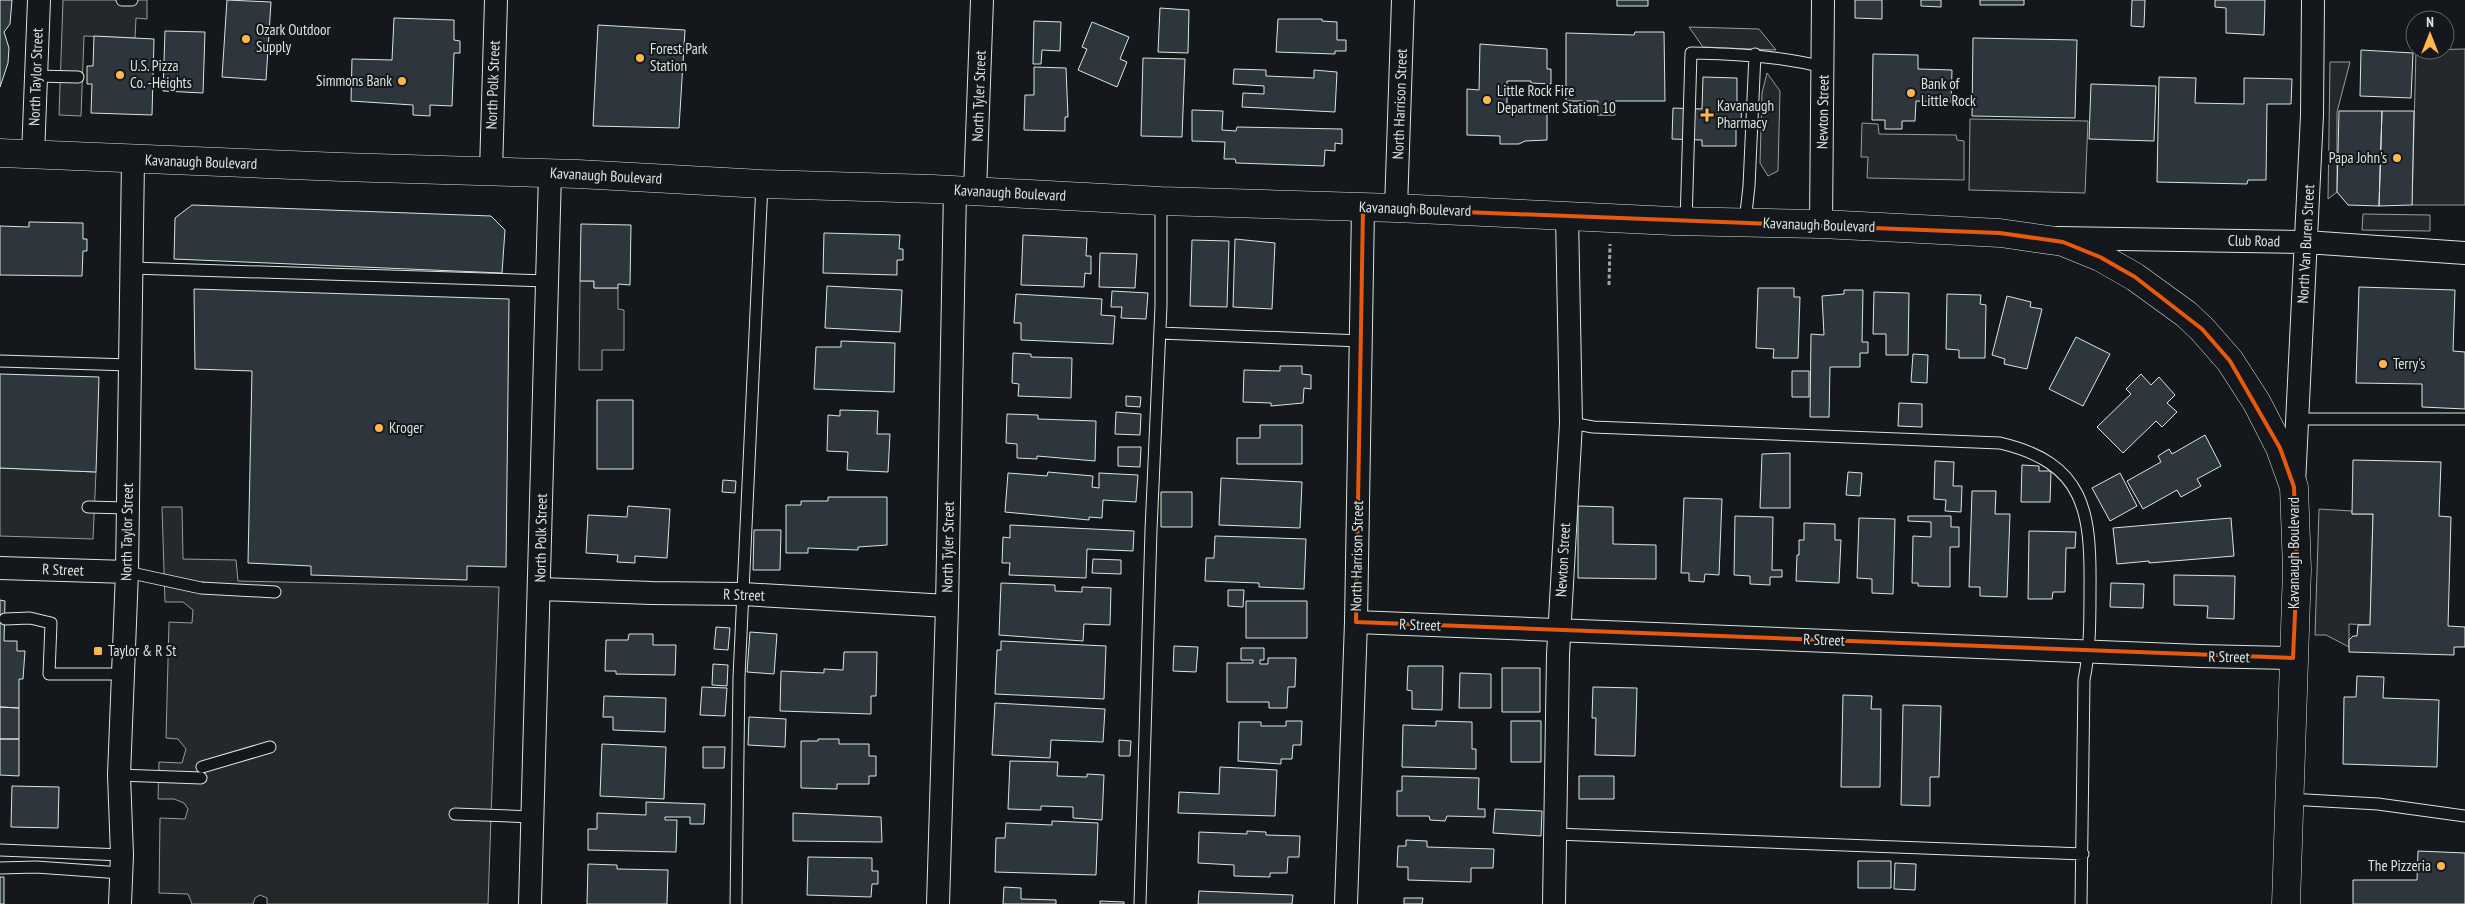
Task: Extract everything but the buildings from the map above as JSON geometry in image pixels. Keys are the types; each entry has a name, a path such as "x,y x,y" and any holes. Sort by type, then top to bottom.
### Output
{"street":[{"name":"North Taylor Street","path":"34,154 39,0"},
{"name":"North Polk Street","path":"490,171 496,0"},
{"name":"North Tyler Street","path":"938,904 947,606 965,191 982,0"},
{"name":"North Harrison Street","path":"1396,208 1403,0"},
{"name":"Newton Street","path":"1821,224 1823,0"},
{"name":"North Van Buren Street","path":"2294,487 2312,115 2313,0"},
{"name":"Kavanaugh Boulevard","path":"0,153 133,160 550,173 762,184 965,191 1161,201 1396,208 1686,222 1821,224 2000,233 2063,242 2100,257 2135,277 2186,314 2202,329 2230,361 2257,404 2280,448 2294,487 2297,569 2286,904"},
{"name":"North Taylor Street","path":"120,904 122,864 119,775 127,572 133,160"},
{"name":"North Polk Street","path":"530,904 550,173"},
{"name":"North Harrison Street","path":"1346,904 1356,622 1363,208"},
{"name":"Newton Street","path":"1554,904 1560,630 1570,423 1567,216"},
{"name":"Club Road","path":"2043,239 2306,242 2465,253"},
{"name":"R Street","path":"0,568 127,572"},
{"name":"R Street","path":"540,589 743,594 947,606"},
{"name":"R Street","path":"1356,622 2293,658"}],"lane":[{"path":"122,0 132,0"},
{"path":"1686,222 1691,53 1754,54 1790,58 1823,67"},
{"path":"1745,222 1749,186 1754,54"},
{"path":"36,76 78,77"},
{"path":"736,904 743,594 762,184"},
{"path":"1140,904 1151,530 1160,332 1161,201"},
{"path":"131,268 547,281"},
{"path":"1160,332 1361,341"},
{"path":"0,361 130,365"},
{"path":"2297,419 2465,419"},
{"path":"1570,423 1593,427 2000,442 2026,449 2044,457 2062,472 2076,489 2085,513 2090,550 2090,651 2084,680 2081,904"},
{"path":"88,507 127,508"},
{"path":"127,572 201,588 275,592"},
{"path":"5,619 30,618 51,624 49,674 123,674"},
{"path":"119,775 202,772 270,747"},
{"path":"2289,799 2378,804 2465,816"},
{"path":"455,814 533,817"},
{"path":"1555,834 2083,854"},
{"path":"0,850 122,864"},
{"path":"0,868 122,864"}],"path":[{"path":"1609,285 1610,218"}],"highlighted area":[{"path":"1363,208 2000,233 2063,242 2100,257 2135,277 2202,329 2230,361 2280,448 2294,487 2297,569 2293,658 1356,622"}],"shaded area":[{"path":"63,0 147,0 147,19 136,18 135,38 84,36 81,116 59,115"},
{"path":"1689,27 1759,29 1776,50 1703,47"},
{"path":"2455,49 2465,49 2465,205 2412,205 2416,60 2455,60"},
{"path":"2330,62 2350,62 2337,112 2337,192 2328,199"},
{"path":"1767,73 1780,91 1778,171 1768,176 1760,163 1762,93"},
{"path":"1970,119 2088,121 2085,193 1969,190"},
{"path":"1862,123 1878,124 1879,134 1956,135 1957,140 1964,141 1964,180 1867,178 1868,157 1861,157"},
{"path":"2363,214 2430,215 2430,231 2362,230"},
{"path":"580,281 594,281 594,288 618,288 618,309 624,310 624,350 602,350 602,370 579,370"},
{"path":"0,468 96,472 93,539 0,536"},
{"path":"162,507 182,507 183,559 236,560 238,581 499,587 488,904 267,904 267,898 260,895 255,898 253,904 192,904 188,894 159,893 160,818 185,819 188,809 184,803 174,799 158,799 159,762 182,763 186,749 178,739 166,738 169,622 192,623 193,610 183,602 165,602"},
{"path":"2319,509 2352,511 2352,514 2373,514 2370,625 2349,624 2349,647 2326,635 2315,635"}],"place":[{"name":"Ozark Outdoor Supply","path":"246,39"},
{"name":"Forest Park Station","path":"640,58"},
{"name":"U.S. Pizza Co. -Heights","path":"120,75"},
{"name":"Simmons Bank","path":"402,81"},
{"name":"Bank of Little Rock","path":"1911,93"},
{"name":"Little Rock Fire Department Station 10","path":"1487,100"},
{"name":"Kavanaugh Pharmacy","path":"1707,115"},
{"name":"Papa John's","path":"2397,158"},
{"name":"Terry's","path":"2383,364"},
{"name":"Kroger","path":"379,428"},
{"name":"Taylor & R St","path":"98,651"},
{"name":"The Pizzeria","path":"2441,866"}]}
